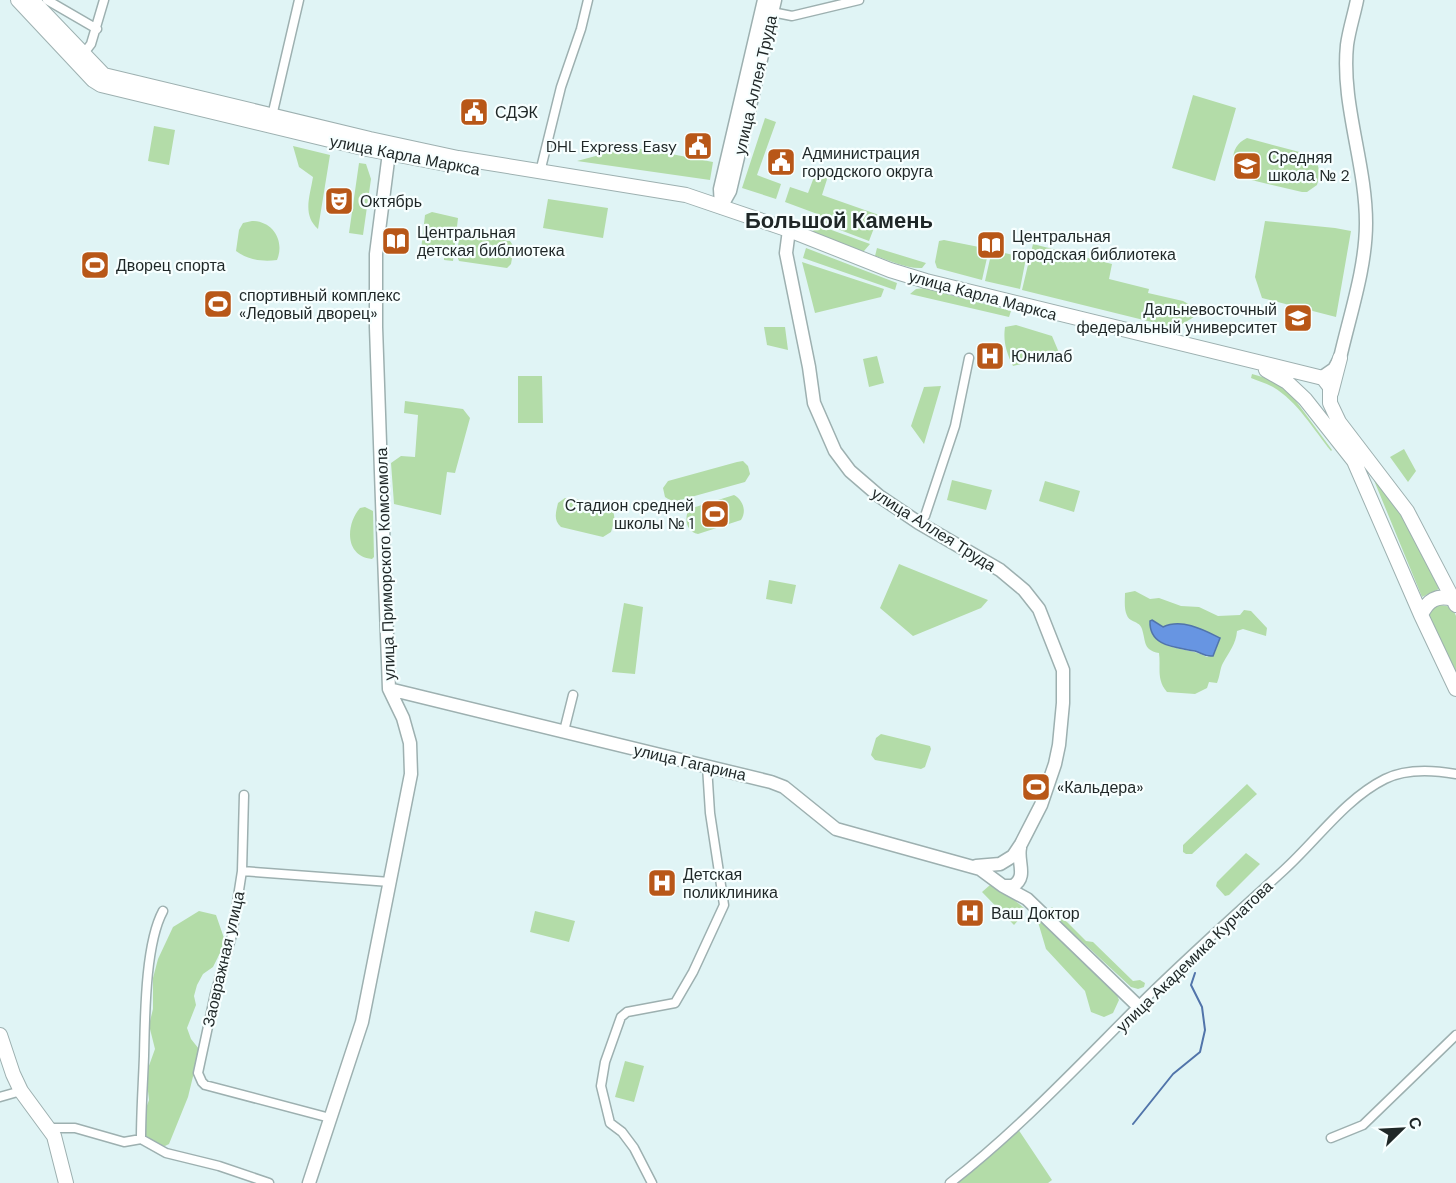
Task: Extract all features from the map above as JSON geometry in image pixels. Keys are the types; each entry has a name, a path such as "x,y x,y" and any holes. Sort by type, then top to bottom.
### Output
{"main road":[{"path":"18,0 99,77"},
{"path":"32,0 80,58"},
{"name":"улица Карла Маркса","path":"721,207 616,193 390,149 101,84 99,77 272,116 390,149 686,195 789,230 846,254 926,281 1251,362"},
{"path":"1251,362 1287,382 1312,405 1319,405 1325,403 1330,395 1340,358"},
{"path":"1251,362 1320,377 1329,383 1330,403 1339,422 1407,511 1455,601"},
{"path":"1320,377 1311,378 1304,384 1302,393 1354,461 1456,689"},
{"path":"1421,615 1431,600 1441,597 1455,601"},
{"path":"0,1035 21,1091 49,1128 58,1146 66,1183"}],"street":[{"path":"47,0 97,29"},
{"path":"80,58 88,50 97,29 104,0"},
{"path":"272,116 299,0"},
{"path":"540,172 561,87 581,29 588,0"},
{"name":"улица Аллея Труда","path":"721,207 720,189 764,0"},
{"path":"774,6 792,16 859,0"},
{"path":"1320,377 1334,369 1340,358 1362,267 1366,222 1347,76 1347,44 1358,0"},
{"name":"улица Аллея Труда","path":"721,207 730,191 774,6"},
{"name":"улица Приморского Комсомола","path":"309,1183 362,1022 409,793 412,765 404,718 389,689 375,294 377,243 390,149"},
{"name":"улица Аллея Труда","path":"789,230 786,253 814,403 835,451 850,471 879,496 919,523 1000,570 1028,594 1042,615 1063,670 1063,703 1055,764 1041,805 1022,844"},
{"path":"919,523 925,516 955,426 969,358"},
{"name":"улица Гагарина","path":"389,689 771,782 784,787 836,829 976,866"},
{"path":"564,731 573,695"},
{"path":"652,1183 634,1148 622,1132 610,1123 601,1086 606,1062 621,1017 627,1012 675,1003 693,972 724,905 710,813 707,766"},
{"name":"улица Академика Курчатова","path":"950,1183 1050,1095 1138,1006 1297,858 1344,808 1374,785 1401,773 1416,771 1456,774"},
{"name":"Заовражная улица","path":"244,795 242,871 231,935 215,994 198,1073 205,1084 330,1118"},
{"path":"1022,844 1013,856 1002,863 996,873 1001,884 1008,887 1018,884 1022,872"},
{"path":"1022,844 1019,857 1027,899"},
{"path":"976,866 1014,862 1022,872"},
{"path":"976,866 1027,899 1138,1006"},
{"path":"242,871 390,882"},
{"path":"141,1139 144,1028 148,981 157,922 163,911"},
{"path":"1331,1137 1363,1125 1379,1107 1456,1035"},
{"path":"0,1096 21,1091"},
{"path":"49,1128 75,1128 123,1142 141,1139 166,1153 219,1166 269,1183"}],"green space":[{"path":"1193,95 1236,108 1215,181 1172,168"},
{"path":"765,118 776,122 757,175 781,184 776,199 742,188"},
{"path":"154,126 175,130 169,165 148,161"},
{"path":"1247,138 1307,154 1317,163 1319,176 1317,185 1307,192 1302,192 1243,178 1235,171 1233,156 1239,144"},
{"path":"293,146 330,155 318,229 310,218 309,211 313,177 299,167"},
{"path":"622,149 645,149 713,162 710,180 577,161"},
{"path":"359,163 366,164 371,179 363,235 349,233"},
{"path":"817,169 829,173 822,195 879,215 869,241 819,222 820,215 785,202 790,187 808,193"},
{"path":"548,199 608,208 603,238 543,228"},
{"path":"432,212 458,218 453,261 444,260 444,255 421,250 425,215"},
{"path":"252,221 266,224 275,233 279,246 277,260 256,260 236,251 239,230 243,223"},
{"path":"1265,221 1351,231 1336,317 1262,298 1255,277"},
{"path":"815,224 870,244 862,251 813,232"},
{"path":"466,234 510,241 514,247 511,264 507,268 459,261 457,256 459,237"},
{"path":"939,241 989,249 982,280 937,268 935,262"},
{"path":"1033,244 1112,264 1109,279 1149,289 1148,293 1183,301 1194,307 1192,310 1197,315 1176,328 1022,290"},
{"path":"806,248 897,283 895,290 803,258"},
{"path":"877,248 926,263 922,268 898,264 875,256"},
{"path":"992,250 1026,258 1020,289 985,281"},
{"path":"802,262 884,289 881,297 815,313"},
{"path":"924,288 1011,311 1009,317 910,294 916,289"},
{"path":"1016,325 1052,336 1060,355 1013,366 1004,332 1005,327"},
{"path":"764,327 785,327 788,350 767,345"},
{"path":"877,356 884,383 869,387 863,359"},
{"path":"1252,374 1273,380 1293,397 1332,450 1290,400 1273,387 1251,378"},
{"path":"518,376 542,376 543,423 518,423"},
{"path":"941,386 924,444 911,426 924,387"},
{"path":"405,401 463,409 470,418 455,473 447,472 441,515 394,504 391,463 401,456 415,457 418,415 404,413"},
{"path":"1404,449 1416,471 1408,482 1390,457"},
{"path":"743,461 748,466 750,474 745,482 673,502 665,497 663,488 668,481"},
{"path":"1371,473 1404,510 1445,586 1422,597"},
{"path":"952,480 992,490 986,510 947,500"},
{"path":"1045,481 1080,491 1074,512 1039,501"},
{"name":"Стадион средней школы № 1","path":"734,495 743,506 744,513 741,520 698,534 691,531 686,520 689,509"},
{"path":"565,498 591,502 610,509 614,517 611,532 603,537 561,527 557,522 556,513 558,503"},
{"path":"365,507 373,511 374,557 372,559 356,552 350,538 355,515 360,508"},
{"path":"899,564 988,600 981,608 913,636 880,608"},
{"path":"769,580 796,585 792,604 766,599"},
{"path":"1135,591 1150,599 1159,598 1181,606 1199,607 1218,616 1240,615 1244,610 1251,611 1267,628 1266,636 1243,629 1237,631 1234,644 1222,665 1217,683 1209,682 1207,688 1195,694 1167,692 1160,678 1159,653 1148,648 1141,627 1128,618 1125,593","holes":["1150,621 1163,627 1170,625 1193,627 1220,638 1215,652 1207,657 1163,643 1151,631"]},
{"path":"624,603 643,607 635,674 612,672"},
{"path":"1440,605 1452,607 1456,616 1456,678 1428,618 1433,608"},
{"path":"881,734 930,746 925,767 921,769 875,760 871,755 876,738"},
{"path":"1247,784 1257,794 1192,854 1183,852 1183,845"},
{"path":"1246,853 1260,864 1229,895 1225,896 1216,886 1217,882"},
{"path":"990,885 998,887 1024,908 1021,917 1014,925 982,892"},
{"path":"1052,907 1086,941 1093,942 1133,981 1140,980 1145,983 1144,987 1138,989 1131,987 1049,911"},
{"path":"199,911 216,915 224,938 222,949 213,967 203,974 197,985 194,996 196,1005 187,1028 191,1039 199,1049 198,1056 188,1097 169,1144 165,1146 159,1145 142,1133 149,1100 146,1074 155,1049 149,1025 153,1009 153,978 158,959 173,927"},
{"path":"535,911 575,921 569,942 530,932"},
{"path":"1040,917 1115,991 1119,1000 1113,1013 1104,1017 1091,1012 1085,991 1046,949 1038,922"},
{"path":"625,1061 644,1066 634,1102 615,1097"},
{"path":"1016,1126 1052,1180 1048,1183 950,1183"}],"water":[{"path":"1150,621 1163,627 1178,624 1193,626 1220,638 1213,656 1172,647 1159,641 1151,630"}],"waterway":[{"path":"1133,1124 1173,1074 1200,1052 1205,1030 1202,1007 1191,985 1195,973"}],"place":[{"name":"СДЭК","path":"474,112"},
{"name":"DHL Express Easy","path":"698,146"},
{"name":"Администрация городского округа","path":"781,162"},
{"name":"Средняя школа № 2","path":"1247,166"},
{"name":"Октябрь","path":"339,201"},
{"name":"Центральная детская библиотека","path":"396,241"},
{"name":"Центральная городская библиотека","path":"991,245"},
{"name":"Дворец спорта","path":"95,265"},
{"name":"спортивный комплекс «Ледовый дворец»","path":"218,304"},
{"name":"Дальневосточный федеральный университет","path":"1298,318"},
{"name":"Юнилаб","path":"990,356"},
{"name":"Стадион средней школы № 1","path":"715,514"},
{"name":"«Кальдера»","path":"1036,787"},
{"name":"Детская поликлиника","path":"662,883"},
{"name":"Ваш Доктор","path":"970,913"}],"district":[{"name":"Большой Камень","path":"839,220"}]}
